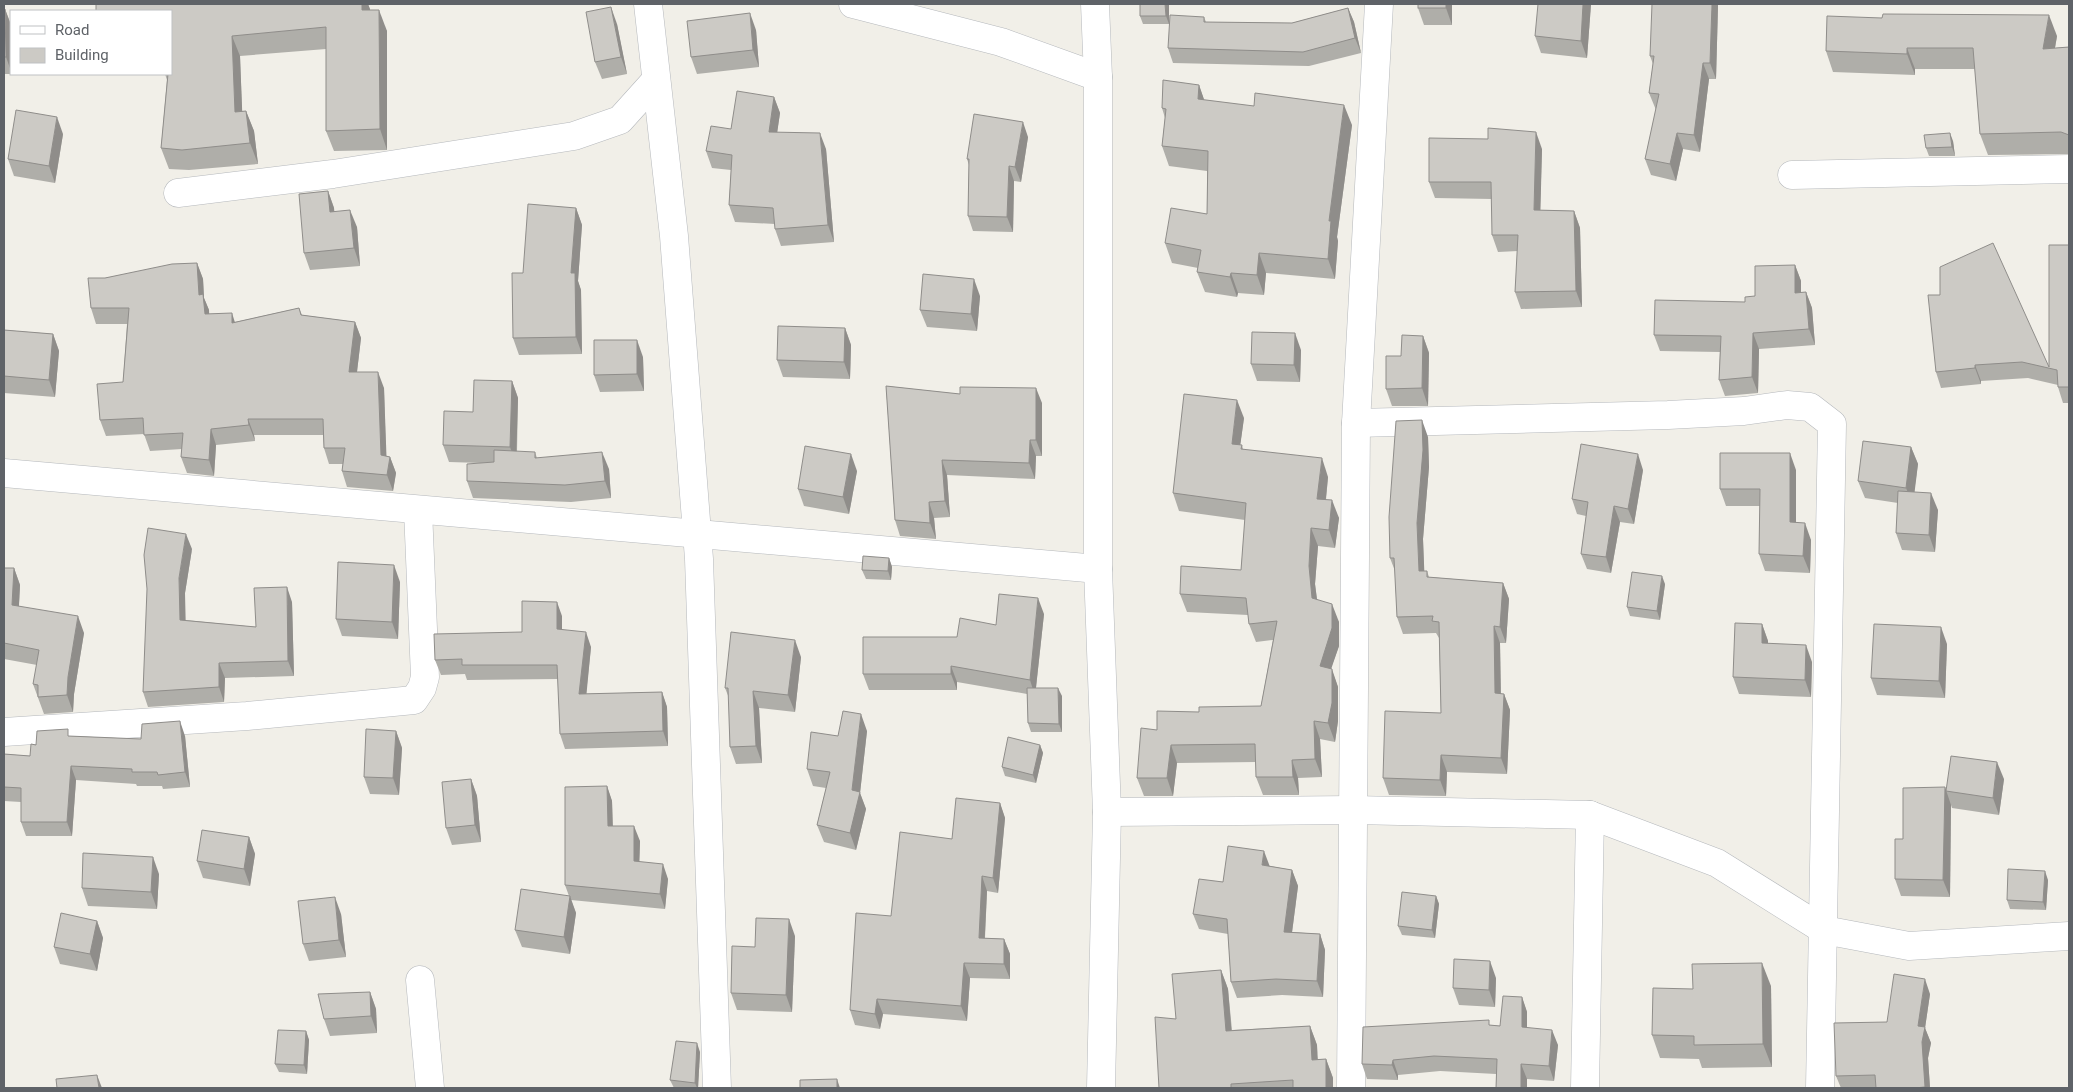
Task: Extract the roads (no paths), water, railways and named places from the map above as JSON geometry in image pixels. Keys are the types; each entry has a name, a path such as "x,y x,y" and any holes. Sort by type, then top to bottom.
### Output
{"street":[{"path":"648,4 674,236 697,534 717,1088"},
{"path":"853,4 1001,42 1098,77"},
{"path":"1096,4 1098,77 1098,570 1107,812 1101,1088"},
{"path":"1351,1088 1356,423 1378,4"},
{"path":"178,193 334,174 574,136 620,120 656,80"},
{"path":"1792,175 2069,169"},
{"path":"1356,423 1744,411 1787,405 1810,407 1832,424 1820,1088"},
{"path":"4,473 1098,570"},
{"path":"4,732 247,716 414,700 422,688 425,677 418,510"},
{"path":"1107,812 1353,810 1590,815 1717,863 1824,930 1908,946 2069,936"},
{"path":"1586,1088 1590,815"},
{"path":"420,980 430,1088"}]}
